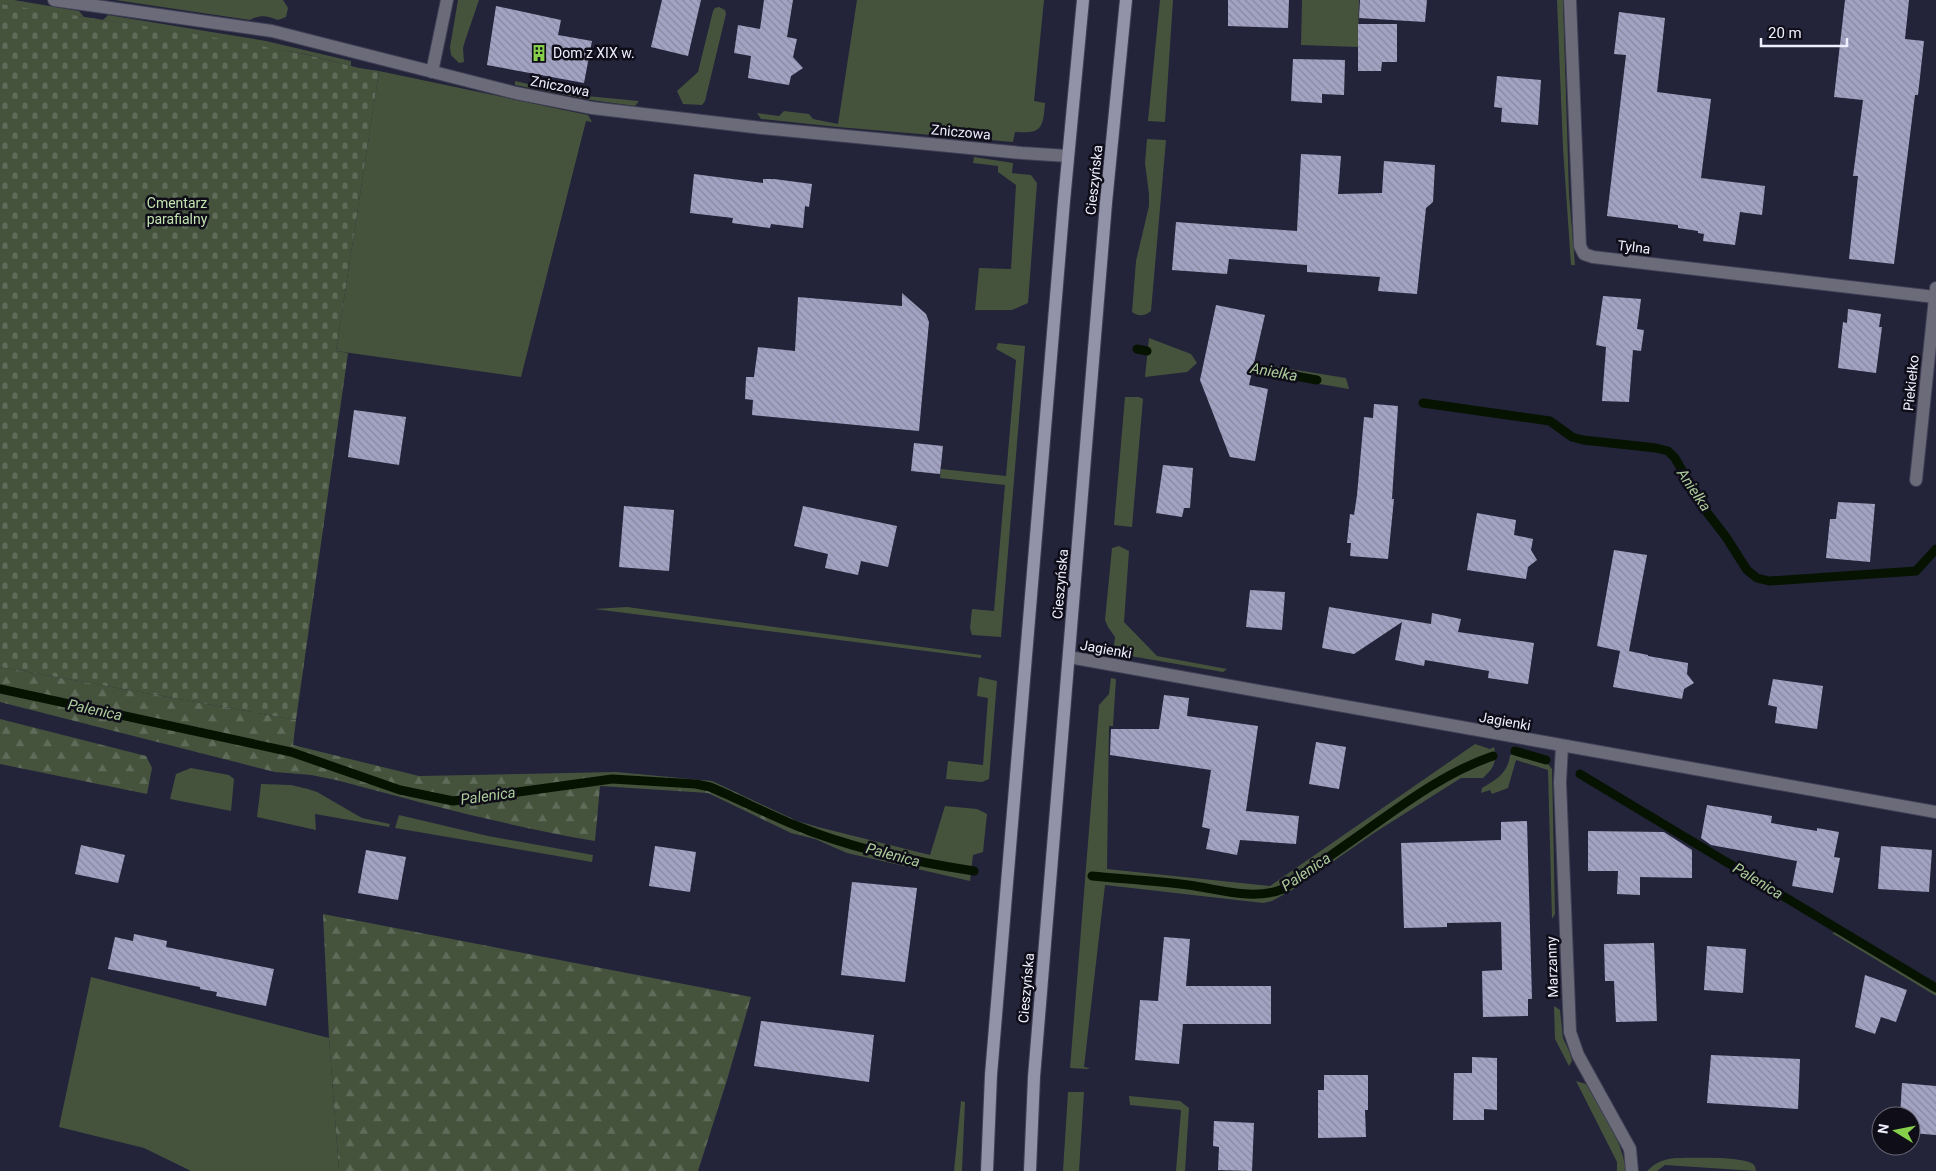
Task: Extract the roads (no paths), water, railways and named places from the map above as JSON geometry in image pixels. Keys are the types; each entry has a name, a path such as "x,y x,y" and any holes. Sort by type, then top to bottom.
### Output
{"main road":[{"name":"Cieszyńska","path":"987,1171 991,1075 1068,156 1083,0"},
{"name":"Cieszyńska","path":"1030,1171 1034,1077 1068,657 1105,213 1126,0"}],"street":[{"name":"Zniczowa","path":"54,0 272,32 516,93 592,108 762,128 1068,156"},
{"path":"432,72 447,0"},
{"name":"Tylna","path":"1570,0 1580,246 1584,254 1593,258 1936,292"},
{"name":"Piekiełko","path":"1916,480 1936,292"},
{"name":"Jagienki","path":"1068,657 1936,812"},
{"name":"Marzanny","path":"1562,746 1560,782 1570,1032 1578,1055 1630,1148 1632,1171"}],"waterway":[{"name":"Anielka","path":"1137,349 1147,351"},
{"name":"Anielka","path":"1241,366 1317,380"},
{"name":"Anielka","path":"1423,403 1550,421 1572,437 1583,440 1668,451 1675,458 1702,506 1726,537 1747,570 1757,578 1769,581 1916,571 1936,549"},
{"name":"Palenica","path":"0,689 291,752 400,790 453,801 612,779 696,784 710,787 818,834 862,848 907,859 974,871"},
{"name":"Palenica","path":"1515,751 1546,760"},
{"name":"Palenica","path":"1092,876 1188,885 1248,894 1260,894 1283,889 1426,789 1442,779 1493,756"},
{"name":"Palenica","path":"1580,774 1936,988"}],"place":[{"name":"Dom z XIX w.","path":"539,53"}],"park label":[{"name":"Cmentarz parafialny","path":"177,212"}]}
